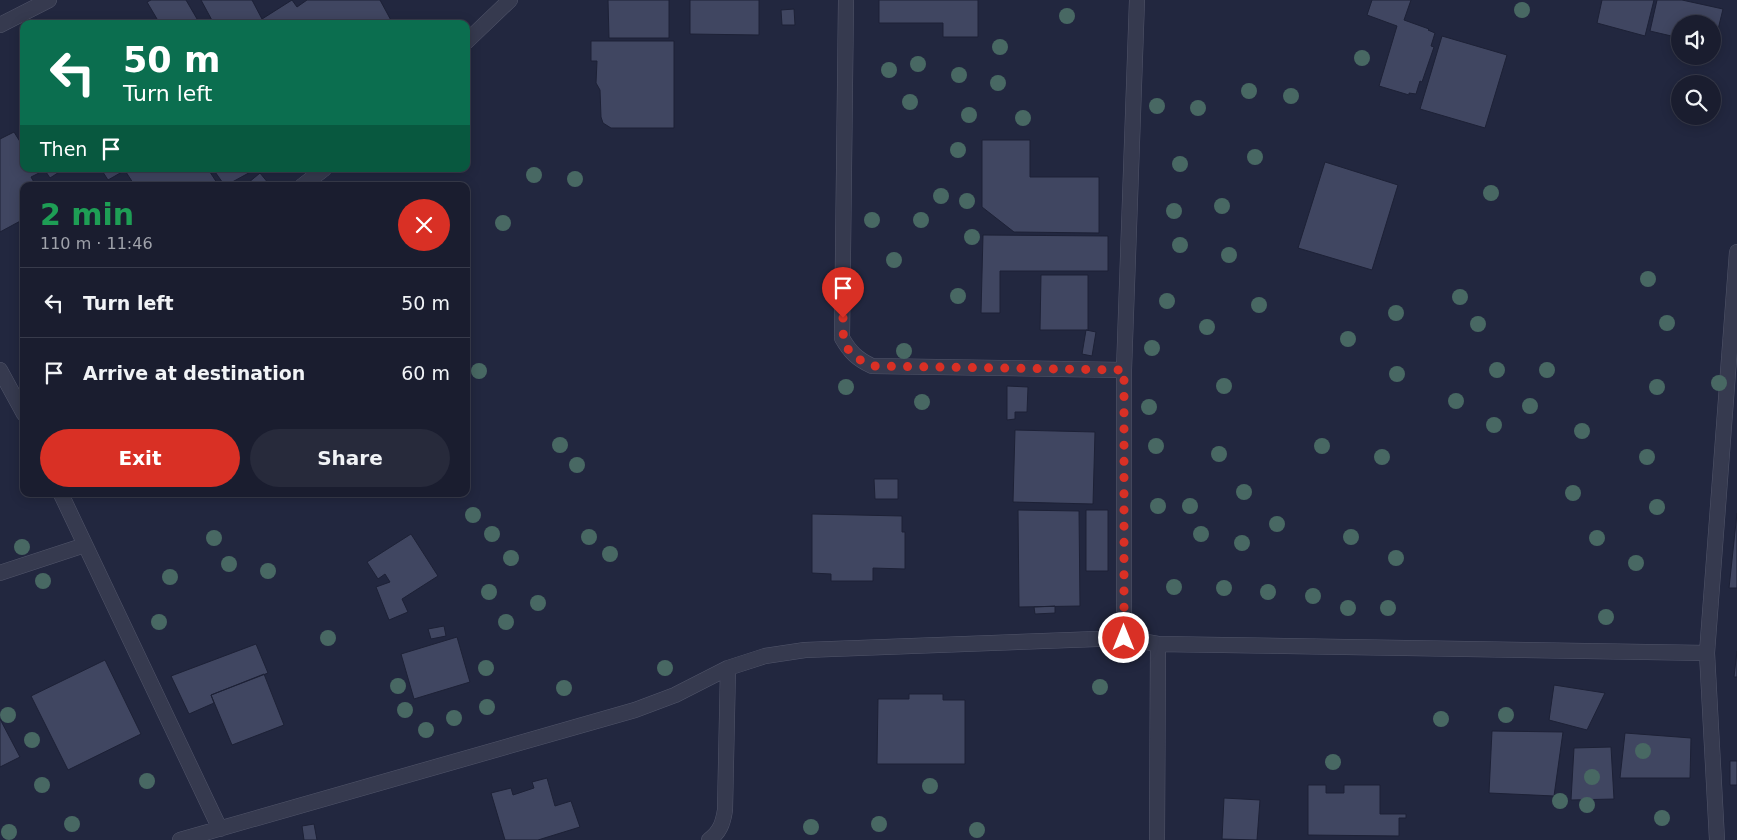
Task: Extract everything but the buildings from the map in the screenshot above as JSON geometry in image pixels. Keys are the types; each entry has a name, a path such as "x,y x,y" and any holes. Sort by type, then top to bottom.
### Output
{"street":[{"path":"0,25 49,0"},
{"path":"470,38 510,0"},
{"path":"846,0 842,338 849,351 858,359 872,366 1124,370"},
{"path":"1124,638 1124,370 1137,0"},
{"path":"307,182 320,172"},
{"path":"1717,840 1707,653 1737,252"},
{"path":"0,370 19,390"},
{"path":"62,497 220,829"},
{"path":"0,573 85,545"},
{"path":"180,840 635,710 675,695 728,668 765,656 805,650 1124,638 1158,644 1707,653"},
{"path":"1157,840 1158,644"},
{"path":"709,840 715,835 722,824 725,810 728,668"}],"route":[{"path":"843,318 842,338 849,351 858,359 872,366 1124,370 1124,638"}]}
